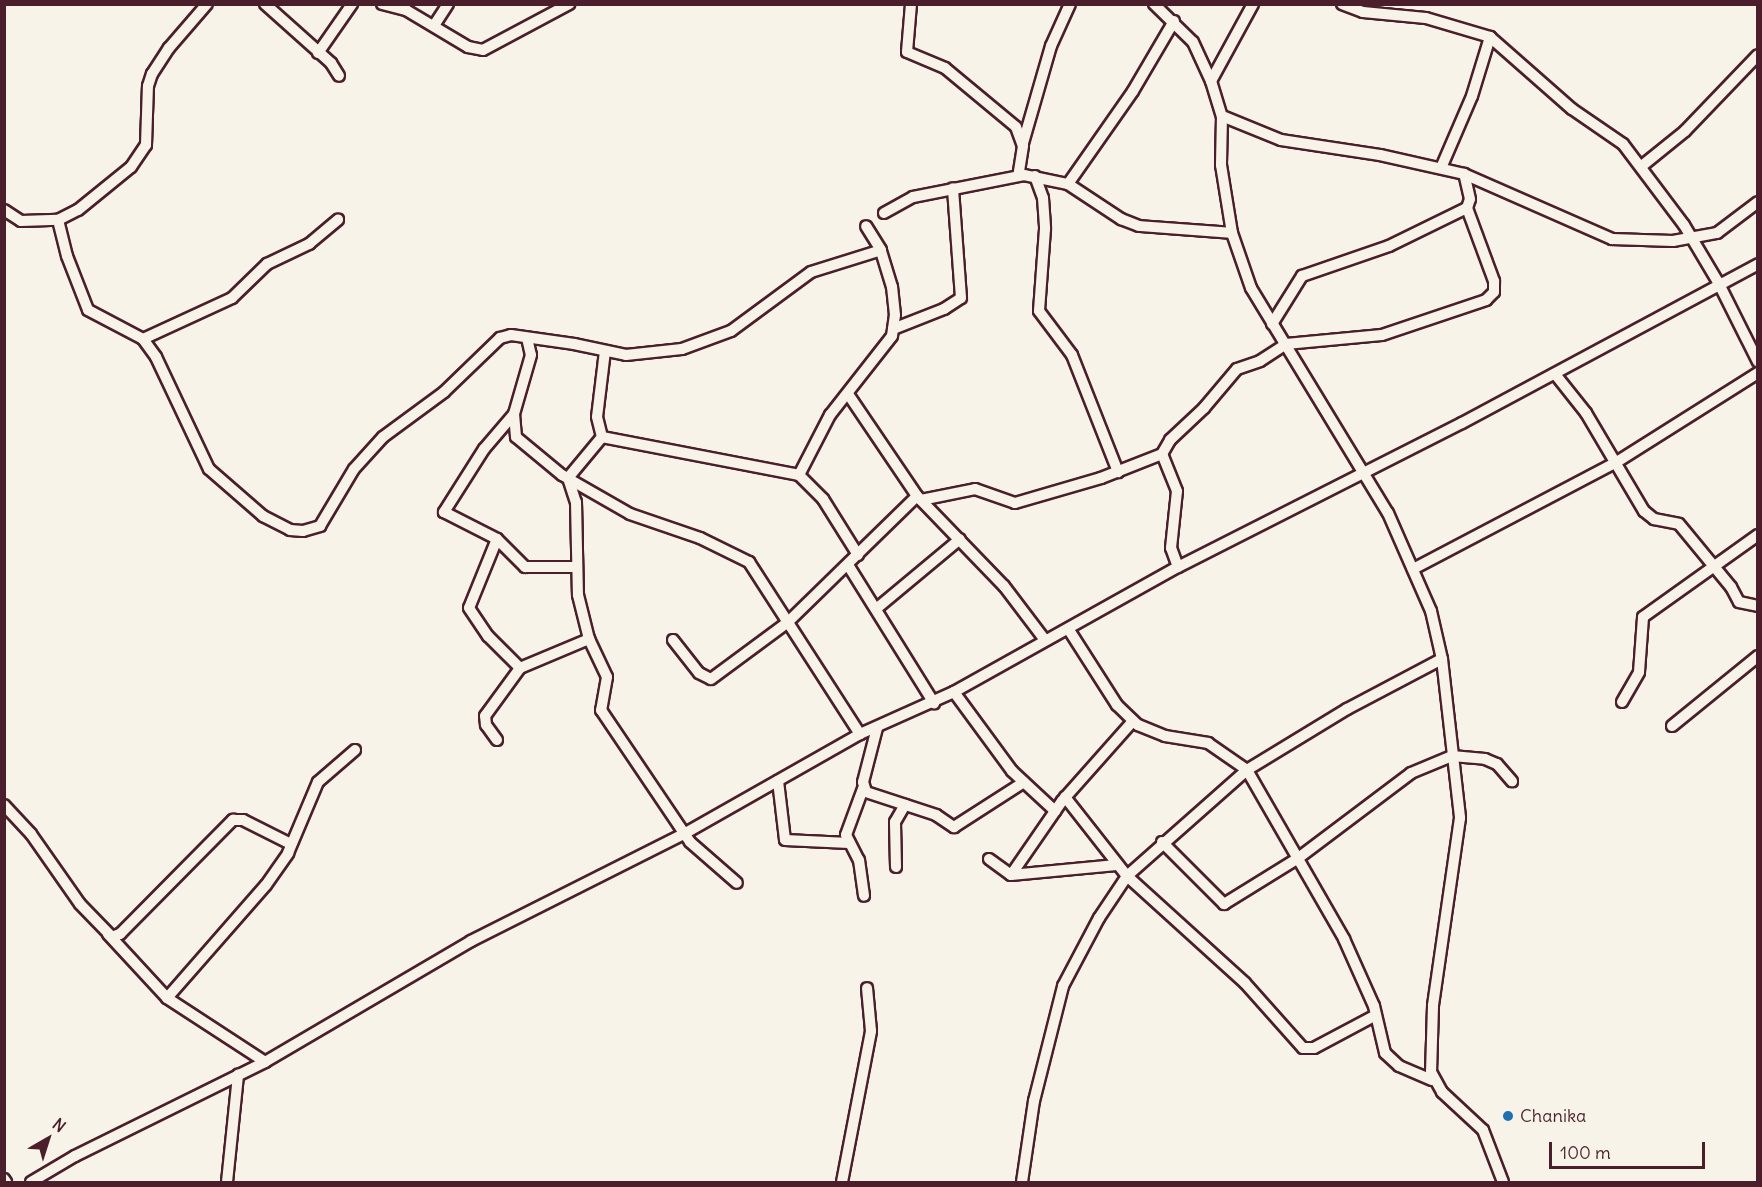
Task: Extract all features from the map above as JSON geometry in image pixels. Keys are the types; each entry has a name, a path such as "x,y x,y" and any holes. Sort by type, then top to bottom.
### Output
{"street":[{"path":"6,216 58,220 101,192 140,157 149,132 148,86 152,74 169,48 207,4"},
{"path":"265,4 318,53 339,76"},
{"path":"318,53 352,4"},
{"path":"382,4 406,10 435,24 468,47 483,50 569,4"},
{"path":"435,24 448,4"},
{"path":"911,4 907,52 955,75 1016,127 1023,146"},
{"path":"1018,176 1023,146 1051,46 1070,4"},
{"path":"1154,4 1193,42 1212,81 1222,116 1221,165 1232,233 1251,288 1388,513 1431,611 1442,659 1460,818 1433,1006 1432,1080"},
{"path":"1212,81 1253,4"},
{"path":"1342,4 1363,12 1426,18 1490,37 1572,109 1623,144 1643,165 1692,238 1718,282 1758,362"},
{"path":"1068,184 1133,91 1174,21"},
{"path":"1441,168 1472,96 1490,37"},
{"path":"1643,165 1685,131 1758,55"},
{"path":"1222,116 1281,140 1464,174 1604,236 1634,241 1692,238 1717,233 1758,202"},
{"path":"672,639 699,673 711,679 788,622 919,498 975,489 1015,503 1118,471 1162,454 1170,440 1204,408 1237,369 1260,361 1286,344 1382,335 1486,300 1494,292 1494,281 1467,208 1470,199 1464,174"},
{"path":"884,213 913,197 1018,176 1035,176 1068,184 1120,219 1139,226 1232,233"},
{"path":"1035,176 1043,198 1045,229 1039,311 1072,355 1118,471"},
{"path":"893,329 944,309 961,298 953,188"},
{"path":"1272,324 1302,276 1389,246 1467,208"},
{"path":"58,220 66,256 88,309 143,339 156,357 209,469 263,516 290,530 303,531 320,526 346,481 376,445 444,392 490,343 512,335 643,356 713,339 811,272 881,250"},
{"path":"143,339 214,309 232,298 267,264 309,244 338,220"},
{"path":"799,475 830,415 892,336 892,287 881,250 866,226"},
{"path":"31,1182 75,1156 265,1062 471,941 684,834 860,734 934,703 1045,640 1069,630 1178,567 1555,374 1718,282 1758,264"},
{"path":"527,338 531,356 514,414 516,437 568,478 630,514 700,538 748,562 860,734"},
{"path":"602,437 597,417 605,351"},
{"path":"1413,568 1615,463 1758,373"},
{"path":"1555,374 1582,408 1644,511 1654,519 1679,524 1713,565 1739,602 1758,606"},
{"path":"848,393 919,498 960,538 1045,640"},
{"path":"514,414 484,449 444,509 450,518 497,539 530,569 575,567"},
{"path":"602,437 799,475 823,499 858,555"},
{"path":"568,478 602,437"},
{"path":"1162,454 1177,491 1171,548 1178,567"},
{"path":"568,478 576,502 575,567 589,639 608,677 603,714 684,834 737,883"},
{"path":"1622,702 1639,672 1643,617 1758,535"},
{"path":"876,609 960,538"},
{"path":"497,539 469,608 488,636 520,668"},
{"path":"848,565 934,703"},
{"path":"1069,630 1117,705 1133,721 1152,733 1208,743 1239,761 1247,770 1344,939 1376,1015 1385,1053 1392,1061 1432,1080 1483,1130 1503,1182"},
{"path":"497,740 486,725 485,716 520,668 589,639"},
{"path":"1672,726 1758,656"},
{"path":"1022,1182 1034,1101 1063,987 1099,918 1127,876 1162,842 1247,770 1347,709 1442,659"},
{"path":"954,692 984,736 1024,782 1055,811"},
{"path":"1011,875 1065,797 1133,721"},
{"path":"864,896 859,860 849,843 847,828 864,786 877,728"},
{"path":"167,998 266,885 291,844 318,782 355,750"},
{"path":"1162,842 1224,904 1297,859 1393,784 1452,756 1485,759 1497,764 1512,781"},
{"path":"778,781 785,840 849,843"},
{"path":"864,786 873,796 936,815 956,827 1024,782"},
{"path":"1065,797 1127,876 1245,983 1303,1048 1314,1048 1376,1015"},
{"path":"896,867 895,822 905,805"},
{"path":"4,806 107,934 167,998 265,1062"},
{"path":"107,934 120,934 233,820 243,820 291,844"},
{"path":"989,859 1011,875 1117,865"},
{"path":"842,1182 871,1030 867,988"},
{"path":"227,1182 238,1076"}],"place":[{"name":"Chanika","path":"1508,1116"}]}
